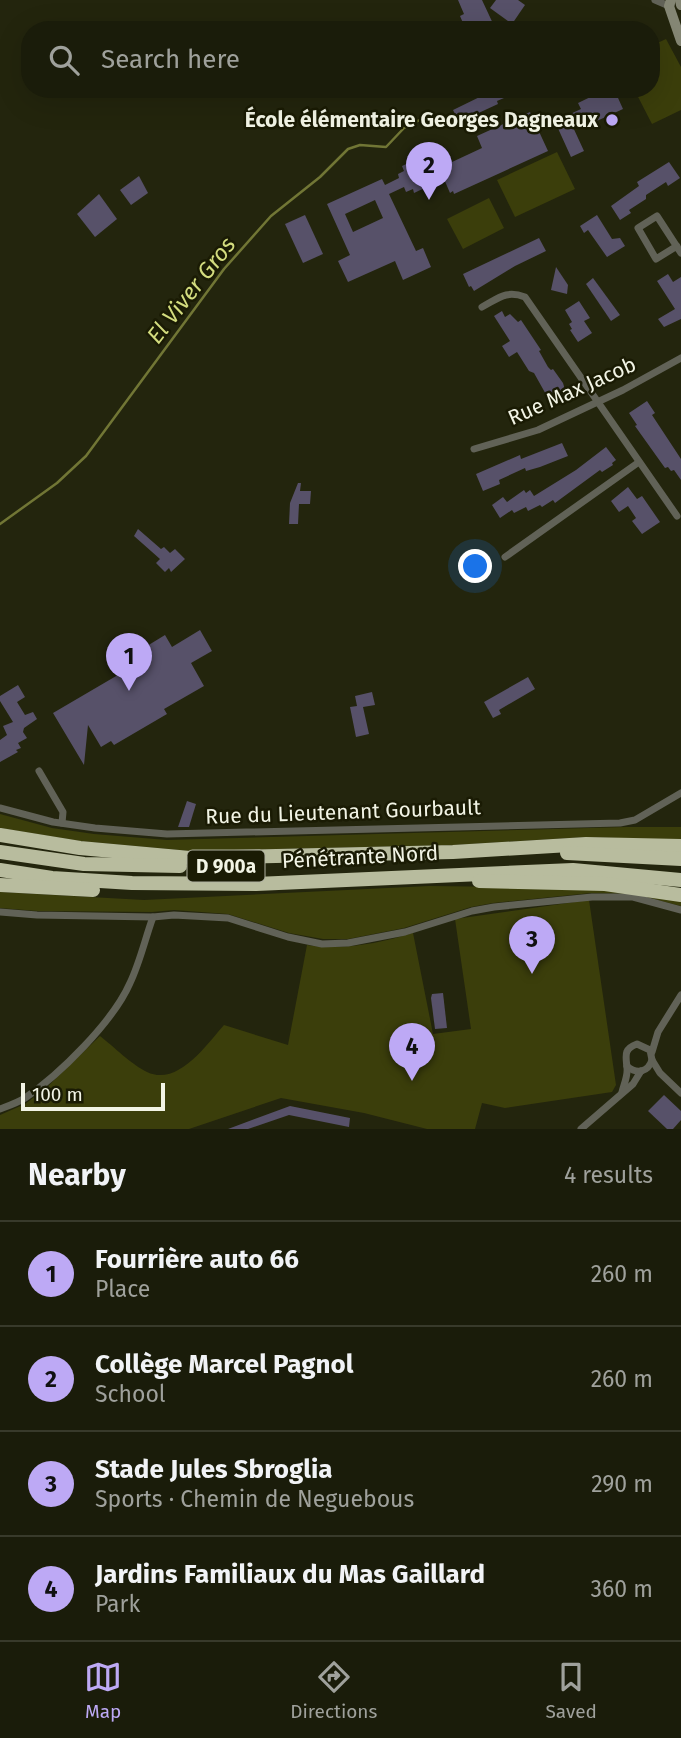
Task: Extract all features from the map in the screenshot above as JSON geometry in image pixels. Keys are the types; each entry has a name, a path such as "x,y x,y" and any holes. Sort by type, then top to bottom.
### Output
{"highway":[{"path":"0,835 79,848 190,858 453,852 586,844 681,846"},
{"name":"Pénétrante Nord","path":"0,852 84,864 210,867 453,852 566,853 681,859"},
{"name":"Pénétrante Nord","path":"0,870 52,878 132,883 256,884 573,870 681,880"},
{"path":"324,881 605,884 681,895"},
{"path":"0,885 143,892 256,884"}],"main road":[{"path":"676,2 681,41"}],"street":[{"path":"655,0 676,2"},
{"path":"657,216 679,250 656,259 638,229 657,216"},
{"path":"482,307 504,295 514,293 526,297 677,516"},
{"name":"Rue Max Jacob","path":"474,449 538,430 597,403 681,358"},
{"path":"505,557 639,462"},
{"path":"39,771 63,812 62,823"},
{"name":"Rue du Lieutenant Gourbault","path":"0,808 62,823 167,834 620,823 635,820 681,793"},
{"path":"0,912 228,918 288,937 322,944 348,943 405,932 494,907 592,897 633,897 681,910"},
{"path":"0,1109 23,1099 82,1048 118,1006 130,984 153,917"},
{"path":"644,1045 658,1032 681,995"},
{"path":"581,1129 633,1084 652,1056 658,1032"},
{"path":"622,1092 628,1066 625,1056 628,1049 637,1044 644,1045 660,1073 681,1093"},
{"path":"628,1066 634,1071 660,1073"}],"shaded area":[{"path":"666,39 681,67 681,110 652,124 639,98 660,98 660,42"},
{"path":"557,152 575,189 515,217 497,180"},
{"path":"489,198 504,228 463,249 447,219"},
{"path":"0,814 52,828 167,840 681,827 681,840 586,837 453,845 190,851 80,841 0,828"},
{"path":"429,886 588,888 670,898 681,901 681,906 634,894 591,893 471,907 404,928 348,939 323,939 289,933 228,914 174,910 38,911 0,908 0,892 144,900"},
{"path":"589,900 616,1085 612,1092 505,1108 482,1103 475,1129 427,1129 364,1113 281,1098 189,1129 0,1129 0,1115 25,1104 45,1089 100,1036 135,1065 159,1075 181,1069 224,1025 288,1045 307,945 361,945 413,933 433,1034 471,1029 455,919"}],"building":[{"path":"458,0 482,0 492,21 462,21 460,16 464,14"},
{"path":"496,0 518,0 525,5 514,21 508,21 490,8"},
{"path":"478,98 504,98 497,101 498,104 459,122 453,110"},
{"path":"588,98 618,98 623,109 588,125 585,118 572,125 584,151 571,157 556,124 581,109 578,103"},
{"path":"530,112 548,151 454,194 453,191 450,193 444,179 414,193 413,189 406,192 404,187 389,194 416,251 423,248 431,267 403,280 395,261 348,282 338,261 350,255 327,204 382,179 385,185 399,178 398,174 404,171 402,166 430,153 437,169 482,148 477,136","holes":["375,200 383,218 353,232 345,214"]},
{"path":"669,162 680,178 668,186 666,182 646,195 646,199 629,210 631,213 620,220 611,206 639,186 637,182"},
{"path":"139,176 148,193 131,205 120,190"},
{"path":"99,194 117,219 95,237 77,214"},
{"path":"305,215 323,254 303,263 285,224"},
{"path":"597,215 612,239 620,238 625,246 607,257 588,230 584,233 580,226"},
{"path":"539,238 546,251 474,291 469,287 463,274"},
{"path":"556,267 568,285 567,294 551,290"},
{"path":"668,274 673,282 681,277 681,319 664,327 658,319 675,309 657,281"},
{"path":"593,278 620,315 611,321 586,284"},
{"path":"579,301 590,318 584,321 592,333 578,342 570,330 572,329 569,324 572,322 565,310"},
{"path":"502,311 505,317 510,314 518,322 521,320 541,350 539,351 548,367 553,369 563,383 566,393 554,401 551,397 548,398 534,373 529,371 517,352 509,357 502,346 510,341 494,316"},
{"path":"647,401 655,413 652,415 681,459 681,480 674,470 665,468 629,413"},
{"path":"562,443 568,456 526,471 525,468 483,491 476,474 520,455 521,459"},
{"path":"606,447 616,460 613,465 602,472 600,470 555,503 553,500 528,511 526,507 514,513 512,510 500,518 492,505 503,497 507,502 524,490 526,493 530,490 534,496 576,470"},
{"path":"298,483 301,483 300,491 311,491 310,504 299,504 298,524 289,524 290,503"},
{"path":"628,487 637,499 642,496 660,522 642,534 632,521 636,518 628,506 619,512 611,501"},
{"path":"138,529 161,549 164,547 170,553 175,549 185,559 171,572 169,568 165,572 156,563 160,559 134,536"},
{"path":"200,630 212,651 191,663 204,686 164,709 167,714 114,745 111,741 101,747 88,725 84,765 53,713 152,655 147,646 165,635 172,647"},
{"path":"528,677 535,689 499,710 501,714 493,718 484,702"},
{"path":"18,685 25,697 17,702 25,715 33,712 37,719 24,728 23,732 27,738 18,743 21,748 16,750 18,752 0,762 0,740 7,735 3,726 13,722 0,701 0,696"},
{"path":"372,692 375,705 363,707 369,734 356,737 350,707 357,706 355,696"},
{"path":"187,801 196,804 189,827 178,827"},
{"path":"443,993 447,1028 435,1029 431,998 432,994"},
{"path":"664,1095 681,1111 681,1120 673,1129 667,1129 648,1111"},
{"path":"290,1106 350,1118 349,1127 289,1115 248,1129 228,1129"}],"waterway":[{"name":"El Viver Gros","path":"0,524 57,483 86,456 224,269 271,216 320,177 348,149 360,145 386,147 404,128 433,113"}],"place":[{"name":"École élémentaire Georges Dagneaux","path":"612,120"},
{"name":"Collège Marcel Pagnol","path":"429,200"},
{"name":"Fourrière auto 66","path":"129,691"},
{"name":"Stade Jules Sbroglia","path":"532,974"},
{"name":"Jardins Familiaux du Mas Gaillard","path":"412,1081"}]}
